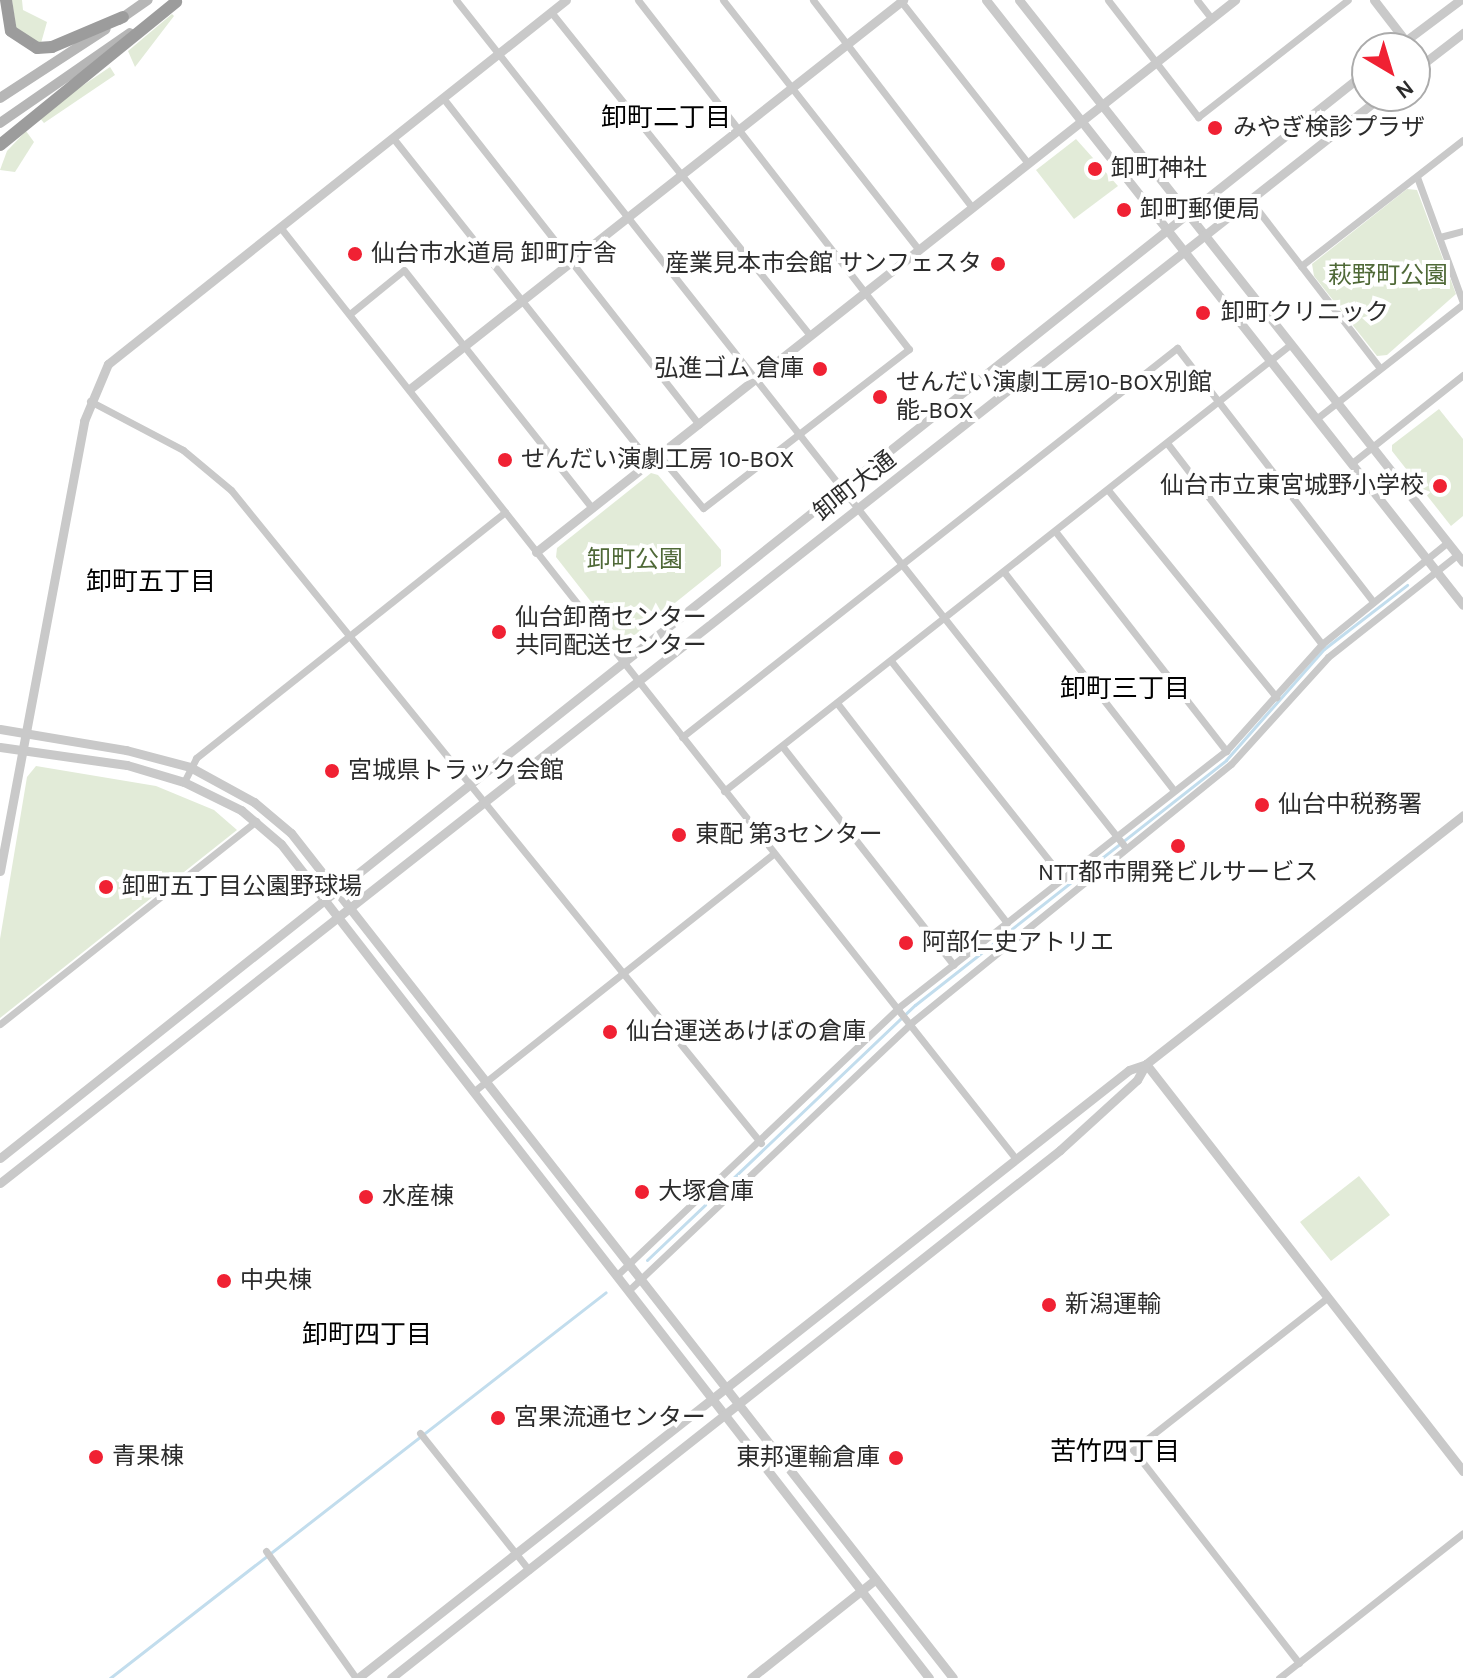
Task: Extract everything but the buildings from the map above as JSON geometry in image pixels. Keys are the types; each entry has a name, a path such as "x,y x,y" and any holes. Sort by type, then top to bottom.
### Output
{"highway":[{"path":"6,0 11,31 37,48 52,47 123,17"},
{"path":"0,145 177,1"}],"main road":[{"path":"0,98 148,0"},
{"path":"0,123 177,1"}],"street":[{"path":"456,0 627,218 845,486 1126,848"},
{"path":"0,871 23,734 90,401 120,352 566,0"},
{"path":"638,0 909,349 703,508 659,455"},
{"path":"723,0 919,250"},
{"path":"813,0 972,207"},
{"path":"411,388 901,0 1028,163"},
{"path":"986,0 1463,605"},
{"path":"628,1291 911,1022 1231,764 1328,657 1436,571 1460,558 1019,0"},
{"path":"1108,0 1198,117 1348,0"},
{"path":"1197,0 1212,19"},
{"path":"536,552 1235,0"},
{"path":"1374,0 1399,32"},
{"path":"1427,32 1460,0"},
{"path":"551,12 811,336"},
{"path":"1431,57 1463,33"},
{"path":"0,1158 1351,84"},
{"path":"443,98 699,424"},
{"name":"卸町大通","path":"2,1177 352,907 1362,112"},
{"path":"393,138 650,462"},
{"path":"1301,266 1463,140"},
{"path":"1316,419 1463,303 1417,177"},
{"path":"1250,200 1379,367"},
{"path":"280,227 411,388 536,552 773,854 901,1009 1016,1159"},
{"path":"1440,237 1463,231"},
{"path":"351,313 404,270 592,508"},
{"path":"724,791 1291,344"},
{"path":"682,737 1177,348 1373,602"},
{"path":"1352,463 1463,375"},
{"path":"90,401 183,450 231,490 473,782 761,1143"},
{"path":"1167,443 1322,644"},
{"path":"1108,490 1276,697"},
{"path":"184,782 190,767 349,633 505,512"},
{"path":"1055,531 1226,751"},
{"path":"616,1276 901,1009 1226,751 1322,644 1448,542"},
{"path":"1004,572 1174,790"},
{"path":"891,661 1064,879"},
{"path":"837,703 1007,923"},
{"path":"0,729 126,750 190,767 274,817 339,889 724,1388 953,1678"},
{"path":"782,746 954,965"},
{"path":"0,747 127,765 184,782 256,821 326,899 929,1678"},
{"path":"266,1551 357,1678 1129,1070 1146,1064 1463,815"},
{"path":"0,1024 256,821"},
{"path":"473,1092 773,854"},
{"path":"1146,1064 1463,1471"},
{"path":"391,1678 1060,1150 1137,1080 1146,1064"},
{"path":"1299,1663 1133,1450 1328,1297"},
{"path":"420,1433 529,1570"},
{"path":"1279,1678 1463,1533"},
{"path":"751,1678 876,1579"}],"green space":[{"path":"12,0 22,0 23,10 47,22 41,43 26,39 16,28"},
{"path":"172,14 174,16 135,67 128,51"},
{"path":"110,67 115,75 44,123 38,116"},
{"path":"26,131 34,142 15,172 0,170 7,151"},
{"path":"1076,139 1118,186 1074,219 1036,170"},
{"name":"萩野町公園","path":"1407,189 1417,190 1456,294 1387,355 1377,356 1314,276 1312,264"},
{"name":"仙台市立東宮城野小学校","path":"1439,409 1463,439 1463,516 1451,526 1392,451 1392,445"},
{"name":"卸町公園","path":"651,473 658,475 721,550 721,566 630,639 621,640 556,557 557,548"},
{"path":"36,766 156,786 214,810 237,830 0,1018 0,939 27,777"},
{"path":"1359,1176 1390,1215 1331,1261 1300,1222"}],"waterway":[{"path":"647,1260 915,1005 1226,760 1324,649 1407,585"},
{"path":"110,1678 606,1292"}],"place":[{"name":"みやぎ検診プラザ","path":"1215,128"},
{"name":"卸町神社","path":"1095,169"},
{"name":"卸町郵便局","path":"1124,210"},
{"name":"仙台市水道局 卸町庁舎","path":"355,254"},
{"name":"産業見本市会館 サンフェスタ","path":"998,264"},
{"name":"卸町クリニック","path":"1203,313"},
{"name":"弘進ゴム 倉庫","path":"820,369"},
{"name":"せんだい演劇工房10-BOX別館 能-BOX","path":"880,397"},
{"name":"せんだい演劇工房 10-BOX","path":"505,460"},
{"name":"仙台市立東宮城野小学校","path":"1440,486"},
{"name":"仙台卸商センター 共同配送センター","path":"499,632"},
{"name":"宮城県トラック会館","path":"332,771"},
{"name":"仙台中税務署","path":"1262,805"},
{"name":"東配 第3センター","path":"679,835"},
{"name":"NTT都市開発ビルサービス","path":"1178,846"},
{"name":"卸町五丁目公園野球場","path":"106,887"},
{"name":"阿部仁史アトリエ","path":"906,943"},
{"name":"仙台運送あけぼの倉庫","path":"610,1032"},
{"name":"大塚倉庫","path":"642,1192"},
{"name":"水産棟","path":"366,1197"},
{"name":"中央棟","path":"224,1281"},
{"name":"新潟運輸","path":"1049,1305"},
{"name":"宮果流通センター","path":"498,1418"},
{"name":"青果棟","path":"96,1457"},
{"name":"東邦運輸倉庫","path":"896,1458"}],"district":[{"name":"卸町二丁目","path":"666,118"},
{"name":"卸町五丁目","path":"151,582"},
{"name":"卸町三丁目","path":"1125,689"},
{"name":"卸町四丁目","path":"367,1335"},
{"name":"苦竹四丁目","path":"1115,1452"}]}
